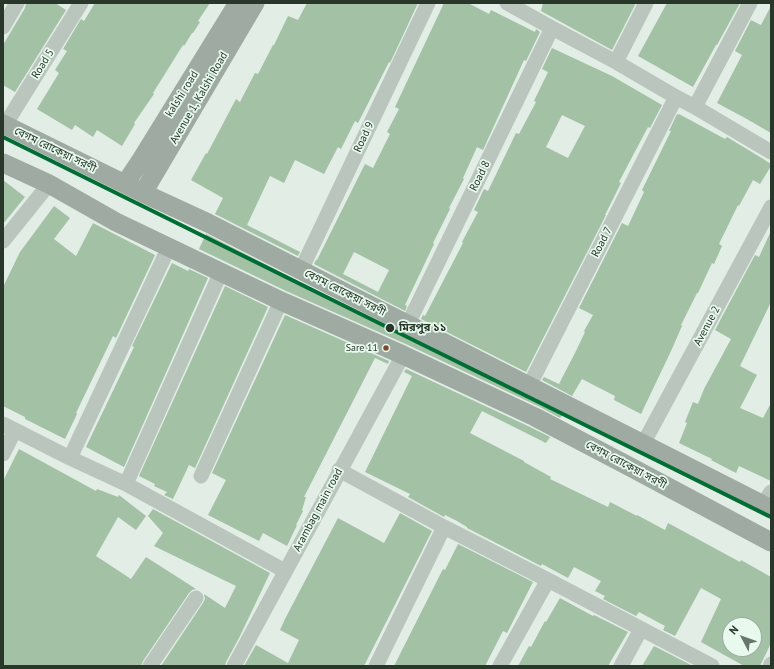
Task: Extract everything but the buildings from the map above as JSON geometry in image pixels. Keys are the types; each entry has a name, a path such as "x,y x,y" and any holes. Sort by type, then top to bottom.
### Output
{"main road":[{"name":"kalshi road","path":"125,184 238,3"},
{"name":"Avenue 1, Kalshi Road","path":"143,193 255,3"},
{"name":"বেগম রোকেয়া সরণী","path":"4,125 208,223 643,444 768,502"},
{"name":"বেগম রোকেয়া সরণী","path":"3,163 49,184 116,222 281,301 403,355 535,417 771,542"}],"street":[{"path":"3,27 17,3"},
{"name":"Road 5","path":"4,125 81,3"},
{"name":"Road 9","path":"301,270 428,3"},
{"path":"616,62 646,3"},
{"path":"695,107 750,3"},
{"path":"516,5 552,28 616,62 771,152"},
{"name":"Road 8","path":"408,324 552,28"},
{"name":"Road 7","path":"529,386 676,97"},
{"path":"3,240 49,184"},
{"name":"Avenue 2","path":"643,444 771,207"},
{"path":"70,458 169,247"},
{"path":"126,484 221,272"},
{"path":"201,476 281,301"},
{"name":"Arambag main road","path":"234,666 339,470 403,355"},
{"path":"3,454 9,427 126,484 285,571"},
{"path":"339,470 444,527 641,629 704,664"},
{"path":"376,666 444,527"},
{"path":"500,666 548,580"},
{"path":"150,666 196,598"},
{"path":"621,666 641,629"}],"transit line":[{"path":"3,137 771,517"}],"place":[{"name":"মিরপুর ১১","path":"390,328"},
{"name":"Sare 11","path":"386,348"}]}
